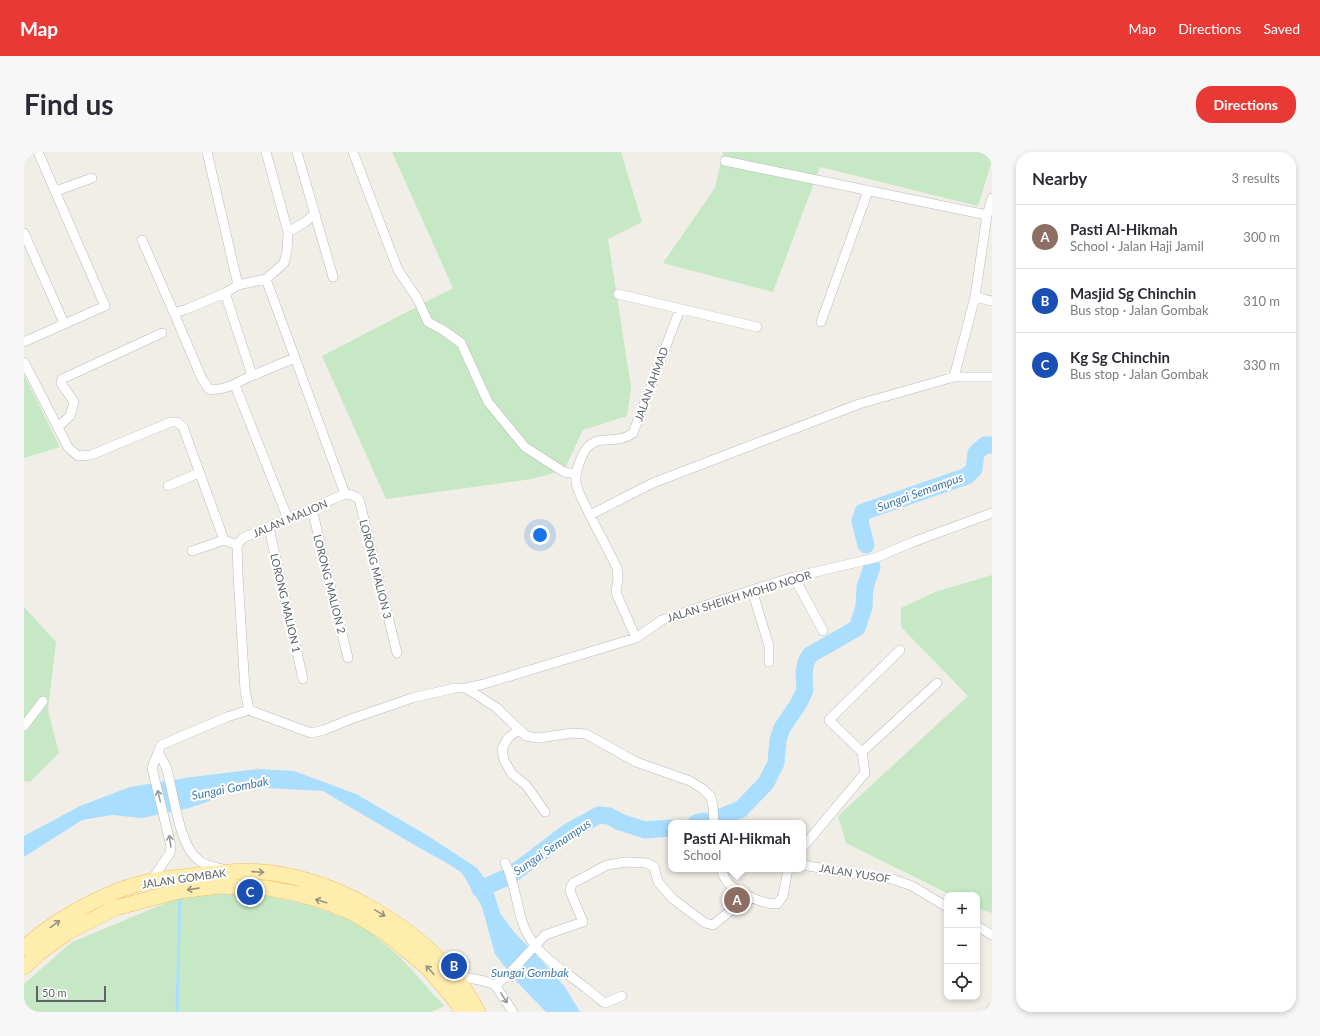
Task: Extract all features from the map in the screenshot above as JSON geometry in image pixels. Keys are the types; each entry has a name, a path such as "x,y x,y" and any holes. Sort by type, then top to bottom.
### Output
{"main road":[{"name":"JALAN GOMBAK","path":"24,948 62,919 106,896 133,886 151,881 227,871 271,872 290,876 338,891 365,904 396,924 437,957 454,975 478,1012"},
{"name":"JALAN GOMBAK","path":"24,967 40,952 68,932 114,908 179,891 218,886 266,888 298,894 326,902 353,913 383,931 427,967 456,1001 462,1012"}],"street":[{"path":"24,342 105,306 38,152"},
{"path":"207,152 238,285"},
{"path":"174,312 187,310 225,293 238,285 266,279 284,263 287,251 288,232 266,152"},
{"path":"297,152 333,277"},
{"path":"353,152 398,270 417,298 428,322 443,330 461,343 488,402 525,447 564,472 576,474 577,485 590,515 617,568 617,595 636,638"},
{"path":"725,161 987,214"},
{"path":"56,191 92,178"},
{"path":"821,322 868,190"},
{"path":"954,377 975,297 987,214 992,198"},
{"path":"288,232 315,214"},
{"path":"24,233 64,323"},
{"path":"142,240 202,379 209,390 235,385 252,375 295,358"},
{"path":"266,279 345,494"},
{"path":"225,293 252,375"},
{"path":"618,294 758,327"},
{"path":"975,297 992,301"},
{"name":"JALAN AHMAD","path":"576,474 577,468 586,449 592,443 601,440 620,440 633,432 680,309"},
{"path":"58,427 70,416 74,402 61,383 62,379 162,333"},
{"path":"24,362 68,447 78,456 91,455 172,422 177,422 183,427 224,540"},
{"path":"590,515 653,483 859,404 954,377 992,377"},
{"path":"235,385 288,519"},
{"path":"168,486 200,474"},
{"name":"JALAN MALION","path":"237,545 243,538 345,494"},
{"name":"LORONG MALION 3","path":"345,494 352,494 359,499 397,653"},
{"name":"LORONG MALION 2","path":"312,509 348,658"},
{"name":"JALAN SHEIKH MOHD NOOR","path":"249,710 311,733 324,730 412,698 455,688 466,688 484,684 636,638 662,620 794,576 875,558 913,542 992,513"},
{"name":"LORONG MALION 1","path":"269,528 303,679"},
{"path":"151,881 170,853 171,846 167,824 152,768 161,745 220,720 249,710 245,690 237,545 224,540 192,551"},
{"path":"794,576 823,631"},
{"path":"752,590 769,646 769,662"},
{"path":"806,843 865,773 862,752 828,720 900,650"},
{"path":"862,752 936,683"},
{"path":"466,688 497,708 518,730 526,736 538,738 572,733 586,734 636,762 690,781 702,789 710,797 713,807 714,820"},
{"path":"24,726 43,701"},
{"path":"518,730 508,738 502,749 504,760 512,774 526,785 545,812"},
{"path":"158,753 166,766 178,819 186,843 193,856 200,862 227,871"},
{"path":"495,985 506,977 545,935 583,922 570,891 571,886 573,883 607,865 626,862 651,864 654,867 658,882 673,899 705,923 714,924 729,912 747,903 750,897"},
{"name":"JALAN YUSOF","path":"806,865 892,879 912,886 944,905"},
{"path":"506,866 514,888 523,925 528,937 541,954 605,1003 622,996"},
{"path":"722,872 724,878 730,885 750,897 770,905 777,904 783,896 787,872"},
{"path":"980,928 992,935"},
{"path":"454,975 484,981 495,985 513,1012"},
{"path":"989,1012 992,1008"}],"green space":[{"path":"392,152 621,152 642,222 608,239 631,387 627,416 583,430 564,470 532,479 386,499 322,356 453,288"},
{"path":"723,152 992,152 992,161 978,206 820,167 773,292 663,263 715,188"},
{"path":"24,375 60,447 24,458"},
{"path":"992,575 992,913 980,909 980,892 945,892 846,843 838,816 968,696 901,627 901,608 935,592"},
{"path":"24,607 56,642 48,710 59,753 30,782 24,781"},
{"path":"239,890 309,905 362,925 401,958 444,1006 431,1012 24,1012 24,984 72,942 173,900"}],"water":[{"name":"Sungai Gombak","path":"258,769 294,771 356,794 425,834 477,868 493,890 500,913 514,932 565,987 580,1012 546,1012 516,981 495,954 482,907 462,873 323,791 266,788 227,792 207,802 189,808 142,818 112,815 82,820 24,857 24,836 80,806 130,787 192,777"}],"waterway":[{"name":"Sungai Semampus","path":"866,545 860,521 863,512 967,476 974,469 976,453 985,445 992,445"},
{"name":"Sungai Semampus","path":"721,817 741,809 766,783 776,763 778,740 782,728 799,703 805,690 804,673 806,662 810,655 857,628 864,607 865,587 872,567"},
{"name":"Sungai Semampus","path":"480,889 510,876 568,832 599,815 609,816 620,822 645,830 668,828"},
{"path":"177,1012 180,896"}],"place":[{"name":"Kg Sg Chinchin","path":"250,892"},
{"name":"Pasti Al-Hikmah","path":"737,900"},
{"name":"Masjid Sg Chinchin","path":"454,966"}]}
